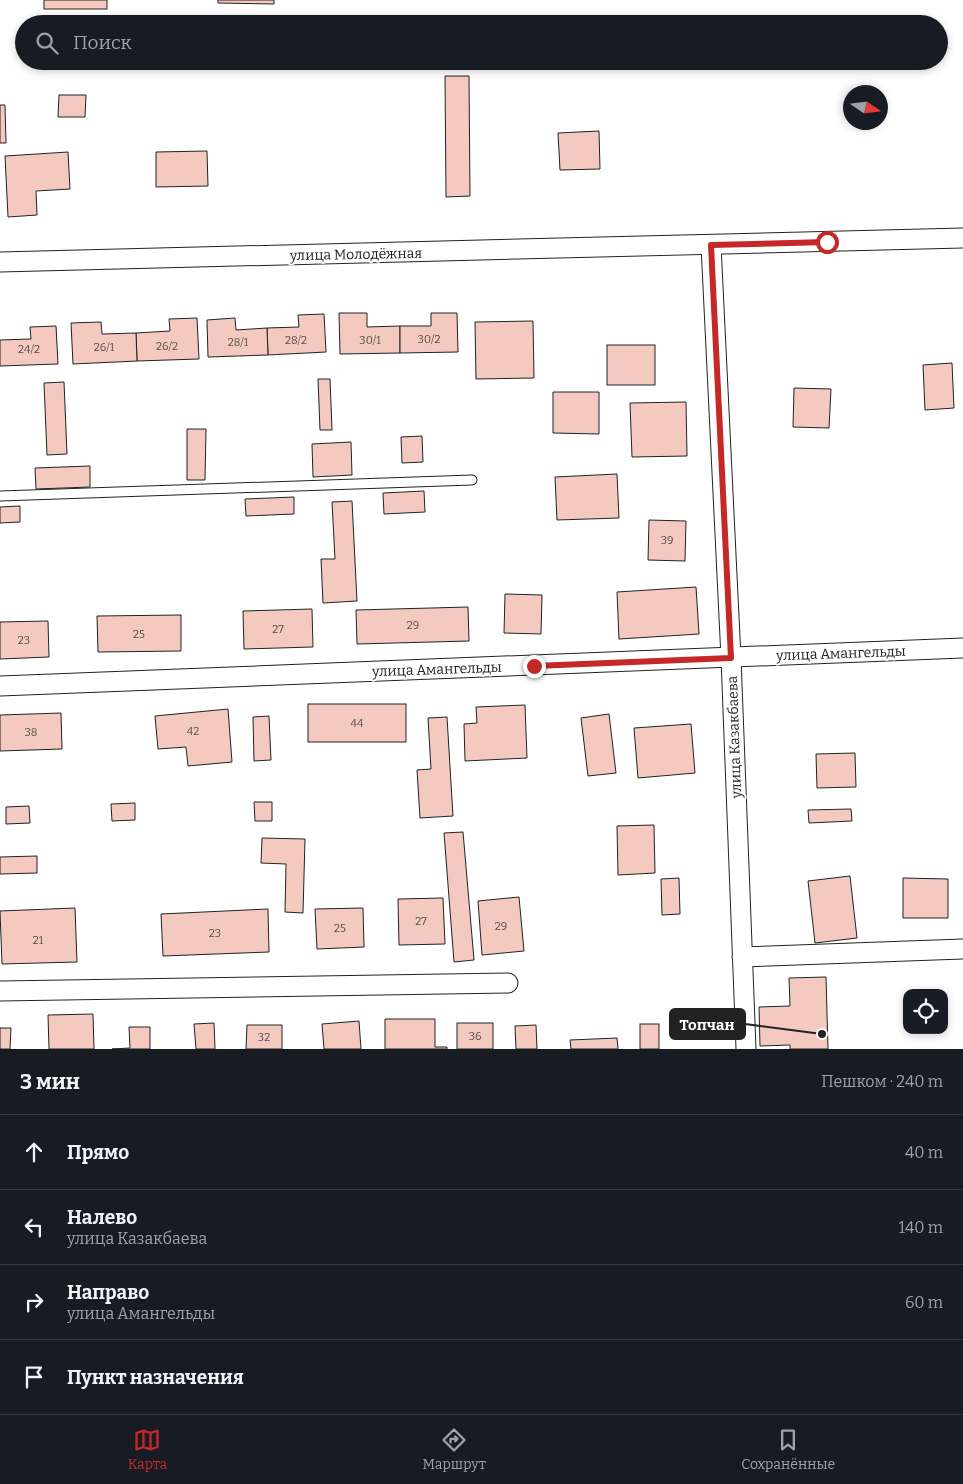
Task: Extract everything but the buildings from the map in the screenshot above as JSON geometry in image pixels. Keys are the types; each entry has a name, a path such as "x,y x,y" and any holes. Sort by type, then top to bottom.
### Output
{"street":[{"name":"улица Молодёжная","path":"0,262 963,238"},
{"name":"улица Казакбаева","path":"711,245 731,658 746,1049"},
{"name":"улица Амангельды","path":"0,686 963,648"},
{"path":"742,957 963,949"},
{"path":"0,991 508,983"}],"lane":[{"path":"0,496 472,480"}],"place":[{"name":"Топчан","path":"822,1034"}],"route":[{"path":"534,666 731,658 711,245 827,242"}]}
